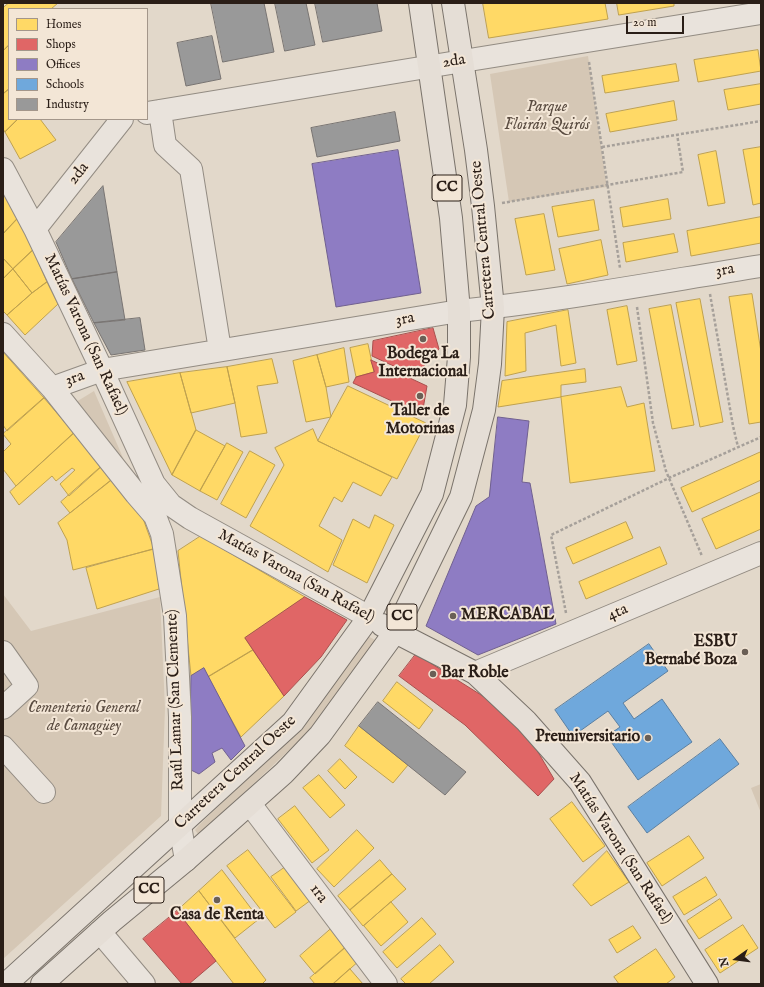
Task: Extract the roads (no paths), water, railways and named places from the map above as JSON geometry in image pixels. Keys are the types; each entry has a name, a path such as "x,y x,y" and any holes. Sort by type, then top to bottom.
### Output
{"main road":[{"name":"Carretera Central Oeste","path":"6,984 293,722 369,617 432,494 455,405 459,357 459,311 451,218 420,3"},
{"name":"Carretera Central Oeste","path":"42,984 100,932 186,860 284,774 320,735 395,632 461,497 484,410 490,364 493,308 476,150 453,3"},
{"name":"Matías Varona (San Rafael)","path":"369,617 475,673 526,721 580,782 707,984"}],"street":[{"name":"2da","path":"153,112 761,13"},
{"path":"153,112 165,145 191,168 220,350"},
{"name":"2da","path":"35,229 121,120"},
{"name":"Matías Varona (San Rafael)","path":"3,169 35,229 102,370 145,489 190,518 369,617"},
{"name":"3ra","path":"52,388 102,370 459,311 510,306 761,266"},
{"name":"Raúl Lamar (San Clemente)","path":"3,334 145,489 162,534 175,616 180,717 179,805 180,826 186,860"},
{"path":"162,534 178,523 190,518"},
{"name":"4ta","path":"475,673 761,553"},
{"path":"3,652 27,686 3,708"},
{"path":"3,747 44,792"},
{"name":"1ra","path":"250,804 386,984"},
{"path":"100,932 144,984"}],"place":[{"name":"Bodega La Internacional","path":"423,339"},
{"name":"Taller de Motorinas","path":"420,396"},
{"name":"MERCABAL","path":"453,616"},
{"name":"ESBU Bernabé Boza","path":"745,652"},
{"name":"Bar Roble","path":"433,674"},
{"name":"Preuniversitario","path":"648,738"},
{"name":"Casa de Renta","path":"217,900"}],"park label":[{"name":"Parque Floirán Quirós","path":"547,117"},
{"name":"Cementerio General de Camagüey","path":"84,718"}]}
